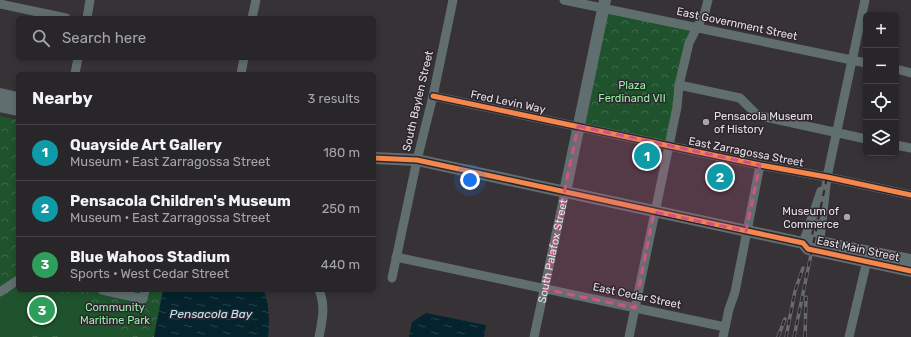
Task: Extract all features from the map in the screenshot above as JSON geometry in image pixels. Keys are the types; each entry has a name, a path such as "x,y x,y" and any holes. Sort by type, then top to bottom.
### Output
{"main road":[{"name":"South Palafox Street","path":"565,192 604,4"},
{"path":"0,94 16,98"},
{"path":"0,106 16,110"},
{"name":"East Main Street","path":"376,158 416,160 803,243 808,249 819,246 868,256 911,260"},
{"name":"East Main Street","path":"868,256 911,271"}],"street":[{"path":"87,16 90,0"},
{"path":"252,16 256,0"},
{"name":"South Baylen Street","path":"392,278 416,160 433,96 453,0"},
{"name":"East Government Street","path":"564,0 604,4 697,28 863,62"},
{"path":"629,337 677,107 679,85 688,44 706,12 708,0"},
{"path":"819,246 827,177 865,0"},
{"path":"0,4 57,16"},
{"path":"75,72 78,60"},
{"path":"241,72 244,60"},
{"path":"899,71 911,73"},
{"path":"679,85 740,98 760,116 863,138"},
{"name":"Fred Levin Way","path":"433,96 578,126"},
{"name":"East Zarragossa Street","path":"578,126 760,165 827,177 911,195"},
{"path":"899,146 911,148"},
{"path":"723,337 735,292 760,165"},
{"path":"803,243 827,177"},
{"name":"South Palafox Street","path":"534,337 565,192"},
{"path":"849,337 868,256"},
{"name":"East Cedar Street","path":"396,257 725,327"},
{"path":"0,292 16,281"},
{"path":"123,292 144,294"},
{"path":"319,337 324,307 320,292"}],"highlighted area":[{"path":"578,126 760,165 746,231 654,212 635,308 544,289"}],"green space":[{"name":"Plaza Ferdinand VII","path":"603,8 697,28 669,146 578,126"},
{"name":"Community Maritime Park","path":"0,116 16,120 16,292 163,292 154,337 0,337"},
{"path":"21,292 51,292 84,299 83,304 86,305 84,315 133,337 64,337 26,330 22,331 18,337 0,337 0,305"}],"water":[{"name":"Pensacola Bay","path":"163,292 265,292 269,313 268,337 154,337"},
{"path":"426,313 486,325 484,337 409,337 412,322"}],"railway":[{"path":"794,337 827,177"},
{"path":"786,337 795,291 803,268"},
{"path":"805,337 806,297"},
{"path":"778,337 785,319"}],"cycle path":[{"path":"433,96 760,165 827,177 911,195"},
{"path":"376,158 417,160 803,243 808,249 911,271"}],"place":[{"name":"Pensacola Museum of History","path":"706,122"},
{"name":"Quayside Art Gallery","path":"647,156"},
{"name":"Pensacola Children's Museum","path":"720,177"},
{"name":"Museum of Commerce","path":"847,217"},
{"name":"Blue Wahoos Stadium","path":"42,310"}]}
